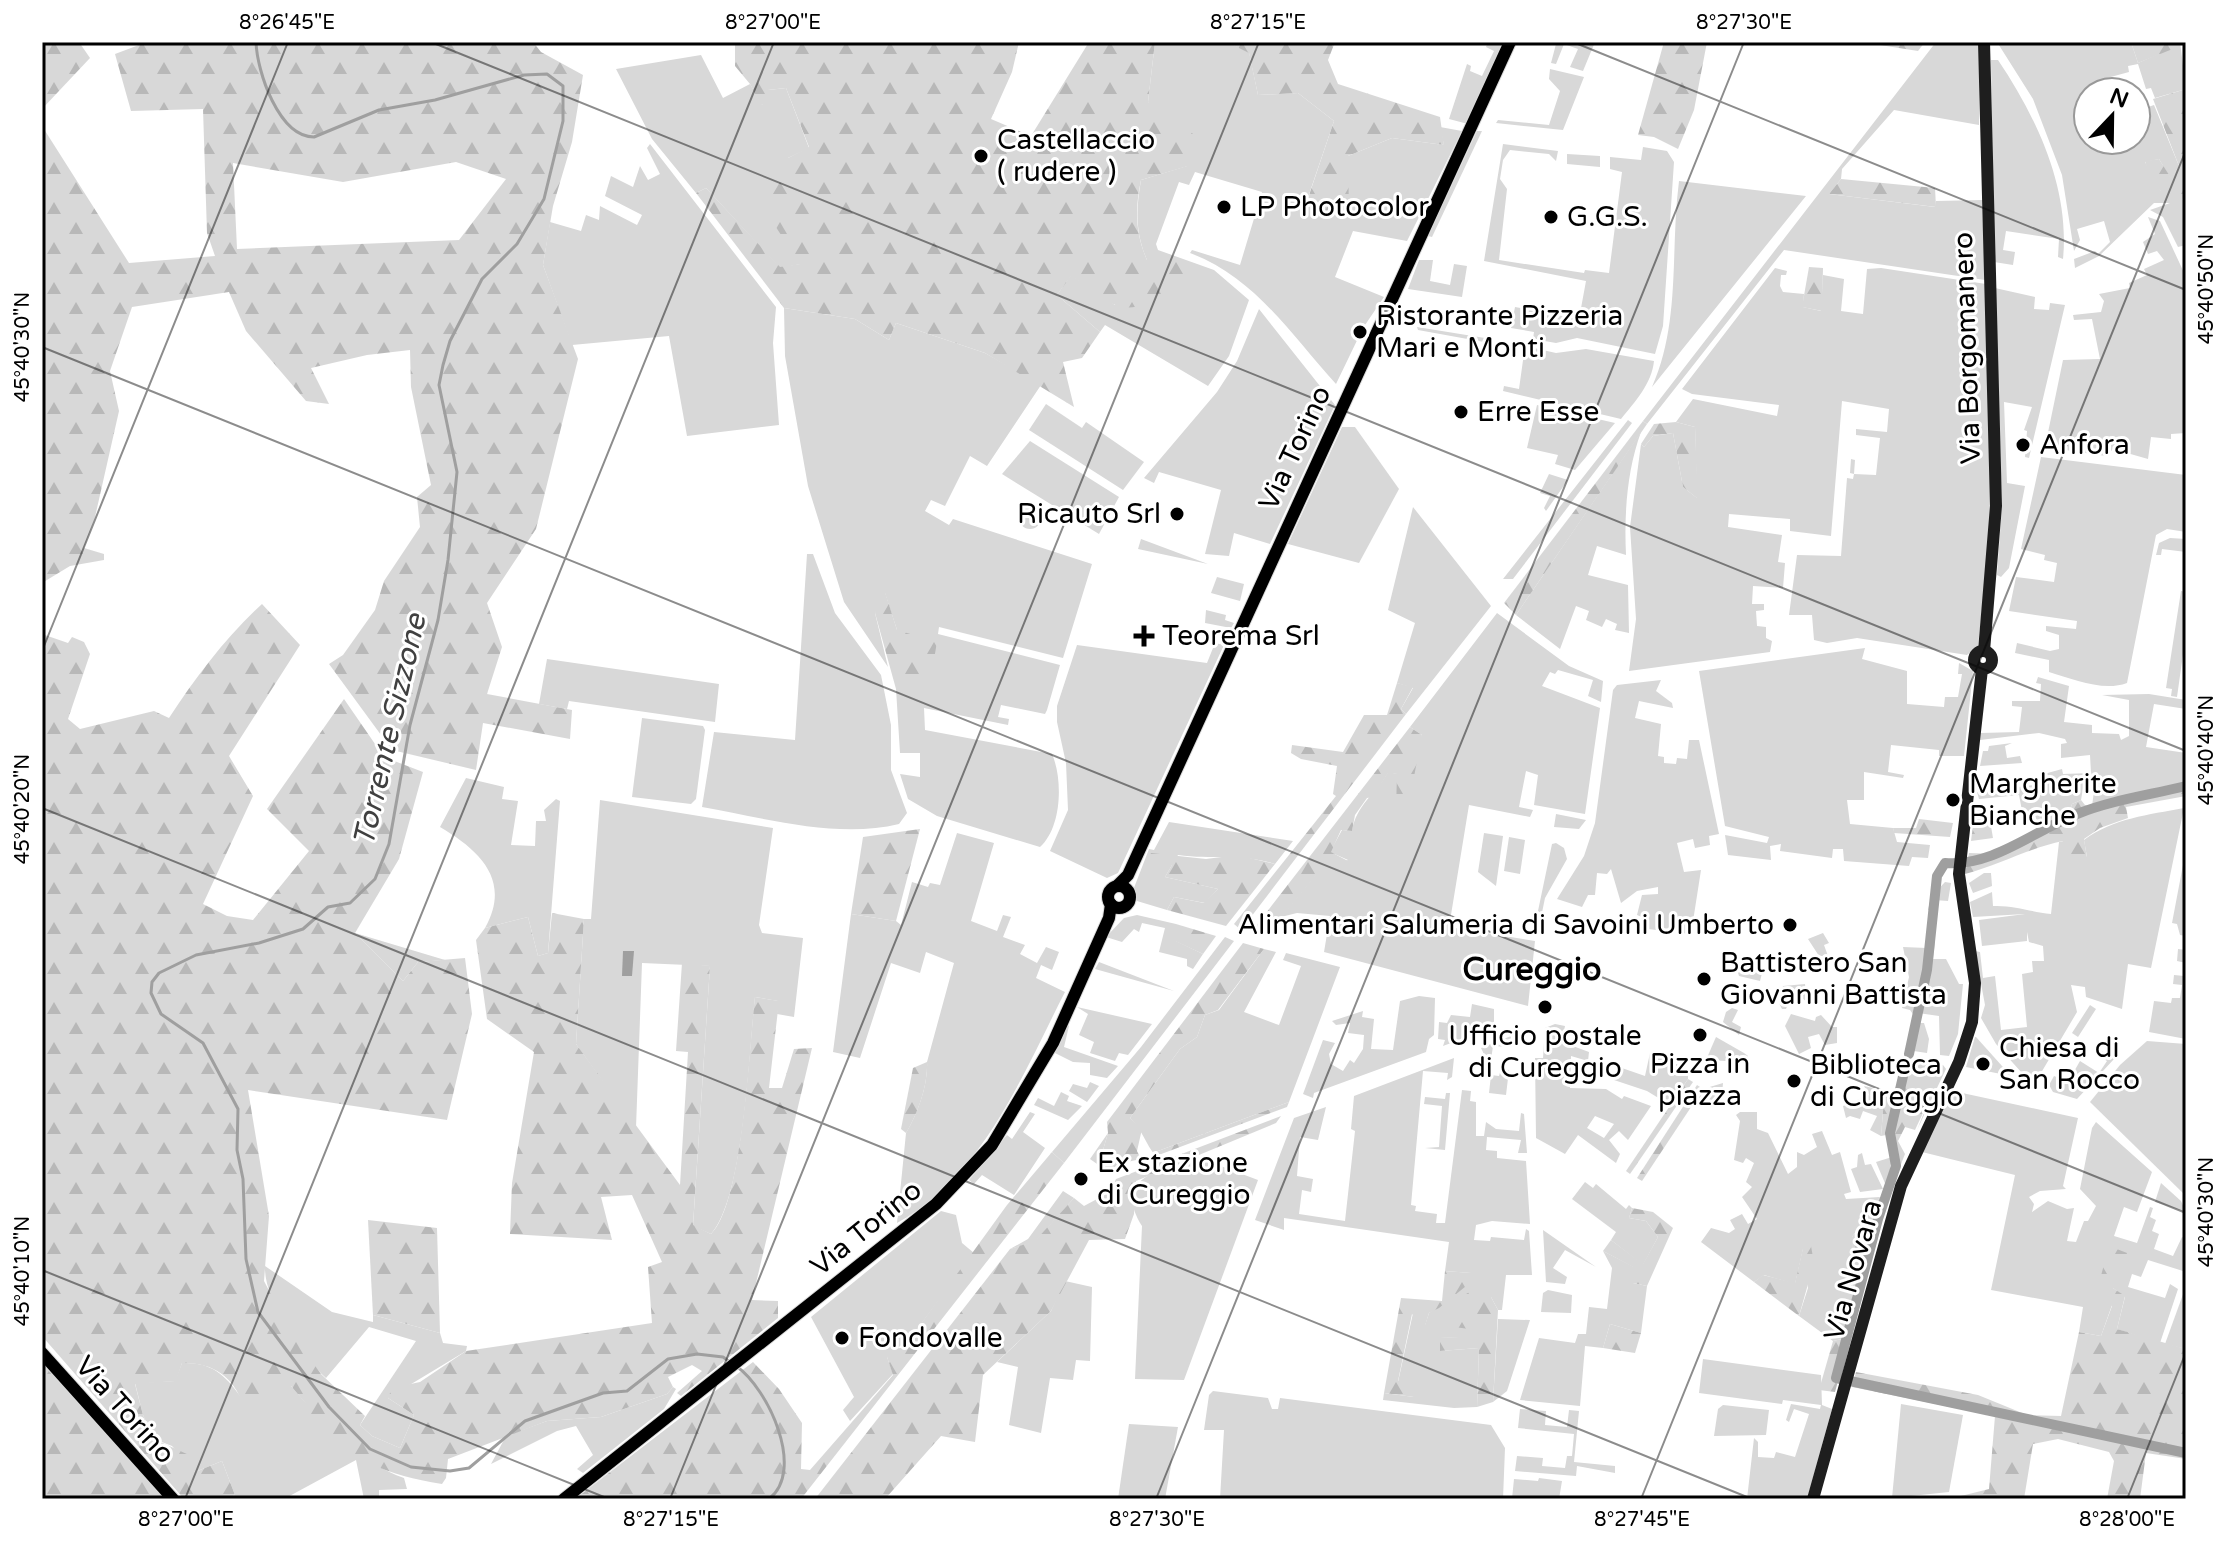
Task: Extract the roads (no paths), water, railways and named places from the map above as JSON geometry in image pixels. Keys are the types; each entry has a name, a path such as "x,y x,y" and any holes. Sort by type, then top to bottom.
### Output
{"main road":[{"name":"Via Torino","path":"1115,906 1108,894 1122,887 1128,875 1510,42"},
{"name":"Via Borgomanero","path":"1959,1062 1972,1022 1975,990 1960,863 1982,669 1974,659 1984,651 1996,506 1984,42"},
{"name":"Via Torino","path":"564,1499 936,1204 992,1145 1053,1043 1115,906 1129,901 1122,887"},
{"name":"Via Novara","path":"1813,1499 1901,1186 1959,1062"},
{"name":"Via Torino","path":"42,1353 173,1499"}],"waterway":[{"name":"Torrente Sizzone","path":"256,42 261,70 272,101 290,126 314,137 379,110 435,100 524,75 547,74 563,86 563,121 544,199 517,244 482,279 450,341 443,365 439,385 457,472 448,560 438,620 410,725 389,844 375,879 350,903 328,907 303,929 259,943 196,955 159,973 152,982 151,993 161,1014 203,1043 238,1109 237,1150 243,1179 246,1259 258,1312 329,1407 370,1449 411,1467 450,1471 469,1468 525,1421 603,1393 627,1391 668,1359 697,1354 723,1357 730,1362"},
{"path":"1909,1054 1927,970 1937,876 1945,863 1963,863 1997,853 2090,809 2186,786"},
{"path":"1904,1072 1890,1133 1896,1166 1878,1219 1836,1378 2186,1453"},
{"name":"Torrente Sizzone","path":"736,1366 760,1392 778,1430 783,1450 784,1469 780,1486 769,1499"}],"place":[{"name":"Castellaccio ( rudere )","path":"981,156"},
{"name":"LP Photocolor","path":"1224,207"},
{"name":"G.G.S.","path":"1551,217"},
{"name":"Ristorante Pizzeria Mari e Monti","path":"1360,332"},
{"name":"Erre Esse","path":"1461,412"},
{"name":"Anfora","path":"2023,445"},
{"name":"Ricauto Srl","path":"1177,514"},
{"name":"Teorema Srl","path":"1144,636"},
{"name":"Margherite Bianche","path":"1953,800"},
{"name":"Alimentari Salumeria di Savoini Umberto","path":"1790,925"},
{"name":"Battistero San Giovanni Battista","path":"1704,979"},
{"name":"Ufficio postale di Cureggio","path":"1545,1007"},
{"name":"Pizza in piazza","path":"1700,1035"},
{"name":"Chiesa di San Rocco","path":"1983,1064"},
{"name":"Biblioteca di Cureggio","path":"1794,1081"},
{"name":"Ex stazione di Cureggio","path":"1081,1179"},
{"name":"Fondovalle","path":"842,1338"}],"district":[{"name":"Cureggio","path":"1532,970"}]}
